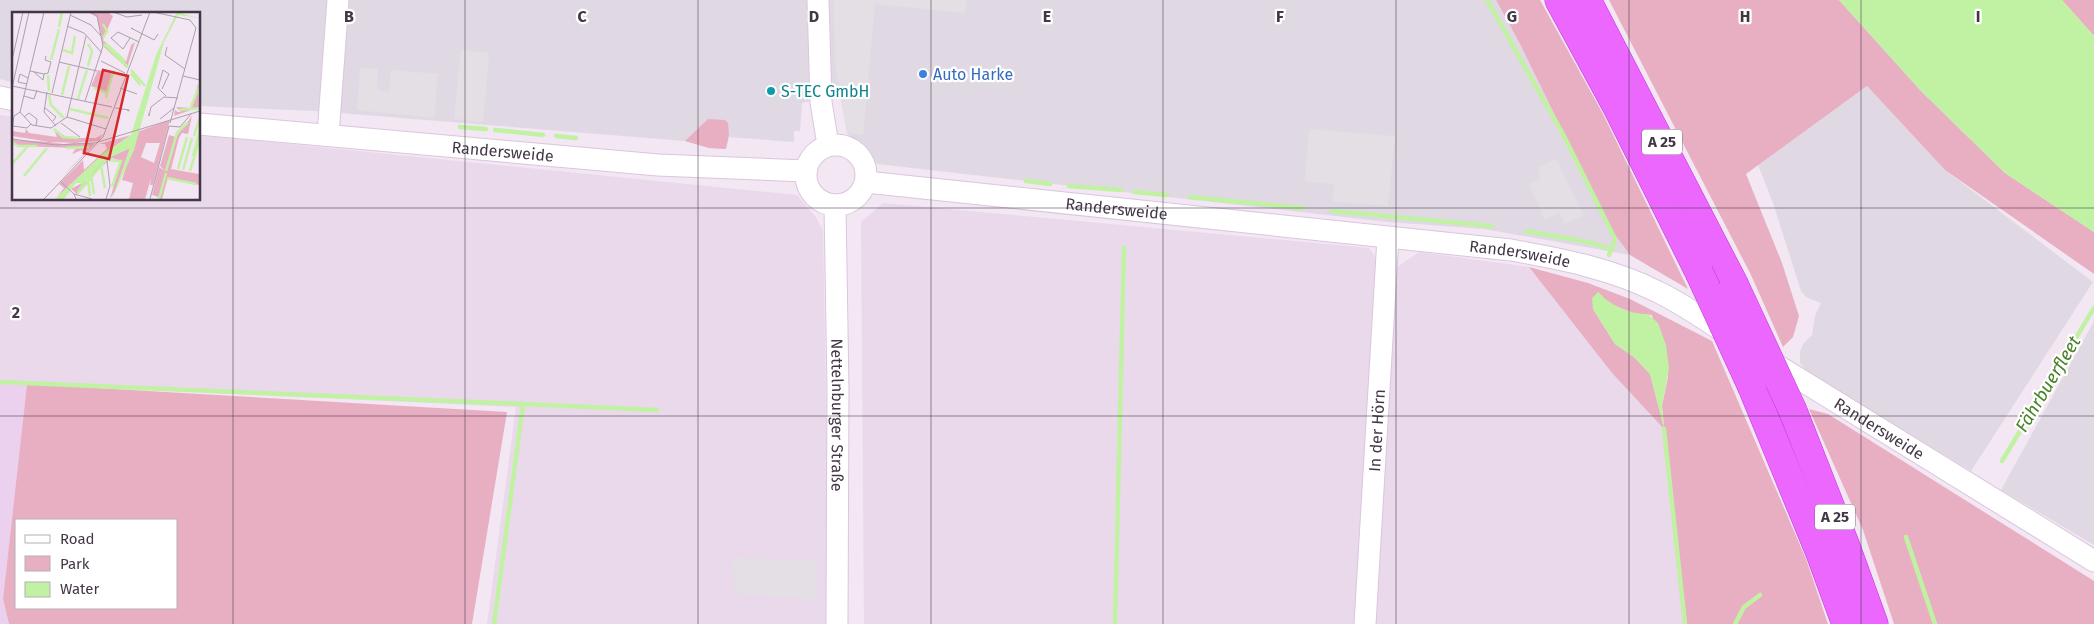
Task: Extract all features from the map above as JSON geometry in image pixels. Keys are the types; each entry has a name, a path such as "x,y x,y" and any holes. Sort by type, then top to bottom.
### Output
{"highway":[{"name":"A 25","path":"1559,0 1617,107 1699,272 1752,387 1820,553 1846,624"},
{"name":"A 25","path":"1587,0 1734,284 1793,411 1874,624"}],"street":[{"path":"328,135 338,0"},
{"path":"818,0 821,102 828,145"},
{"name":"Randersweide","path":"200,124 666,166 806,171"},
{"path":"828,145 842,145 851,148 859,154 866,168 866,182 854,199 835,205 825,203 817,198 807,181 806,171 815,153 828,145"},
{"name":"Randersweide","path":"866,182 1316,228 1388,238 1462,244 1550,257 1602,270 1659,292 2094,561"},
{"name":"Nettelnburger Straße","path":"835,205 838,390 837,624"},
{"name":"In der Hörn","path":"1366,624 1388,238"}],"shaded area":[{"path":"0,0 1496,0 1520,44 1610,228 1630,255 1484,229 1388,222 877,164 847,133 840,95 802,103 800,131 794,131 794,142 729,137 726,149 709,148 685,141 314,111 200,106 200,12 12,12 12,82 0,79"},
{"path":"834,0 966,0 965,13 875,4 863,135 847,132 835,64"},
{"path":"461,50 489,53 483,122 454,119"},
{"path":"360,68 378,69 377,90 389,92 391,70 438,74 434,118 357,110"},
{"path":"1867,86 1945,170 2093,282 1971,471 1806,371 1800,363 1800,352 1803,344 1812,335 1815,316 1821,303 1806,297 1801,291 1773,203 1758,165"},
{"path":"0,115 12,117 12,200 200,200 200,135 797,195 816,217 823,231 830,624 487,624 516,407 0,383"},
{"path":"1309,129 1395,136 1388,206 1333,202 1334,184 1305,181"},
{"path":"1556,159 1584,215 1565,224 1559,213 1545,220 1529,185 1540,179 1538,168"},
{"path":"883,203 1369,248 1380,264 1358,624 864,624 861,222"},
{"path":"1419,252 1529,267 1612,373 1664,429 1687,624 1374,624 1394,269"},
{"path":"2094,321 2094,545 2001,490"},
{"path":"0,382 27,384 3,599 9,624 0,624"},
{"path":"733,557 816,561 816,599 734,594"}],"green space":[{"path":"1496,0 1540,0 1603,114 1688,289 1630,255 1610,228 1520,44"},
{"path":"1609,0 1839,0 1921,91 2005,173 2094,232 2094,274 1945,170 1867,86 1746,174 1782,263 1799,316 1793,337 1783,347 1751,275"},
{"path":"2062,0 2094,0 2094,36"},
{"path":"708,119 725,120 728,123 729,134 726,149 709,148 685,141"},
{"path":"1529,267 1588,283 1630,299 1712,341 1806,559 1828,624 1687,624 1664,429 1612,373","holes":["1598,292 1608,303 1633,313 1652,315 1668,377 1662,406 1664,426 1650,374 1634,357 1615,344 1593,309"]},
{"path":"27,384 507,412 472,624 9,624 3,599"},
{"path":"1809,409 1828,414 2094,581 2094,624 1894,624 1863,530"}],"water":[{"path":"1839,0 2062,0 2094,36 2094,232 2005,173 1921,91"},
{"path":"1598,292 1608,301 1621,308 1634,313 1648,314 1658,323 1666,345 1669,368 1662,406 1664,429 1650,374 1634,357 1615,344 1593,309 1592,298"}],"waterway":[{"path":"1487,0 1564,136 1615,239 1609,255"},
{"path":"460,127 486,129"},
{"path":"495,130 543,135"},
{"path":"556,136 576,138"},
{"path":"1026,181 1050,184"},
{"path":"1069,186 1121,190"},
{"path":"1134,192 1167,195"},
{"path":"1190,197 1302,208"},
{"path":"1332,211 1492,226"},
{"path":"1526,231 1593,243 1611,250"},
{"path":"1115,624 1124,248"},
{"name":"Fährbuerfleet","path":"2002,461 2094,308"},
{"path":"0,382 523,404"},
{"path":"494,624 523,404 657,410"},
{"path":"1664,429 1685,624"},
{"path":"1906,537 1935,624"},
{"path":"1735,624 1744,607 1760,595"}],"place":[{"name":"Auto Harke","path":"923,74"},
{"name":"S-TEC GmbH","path":"771,91"}]}
